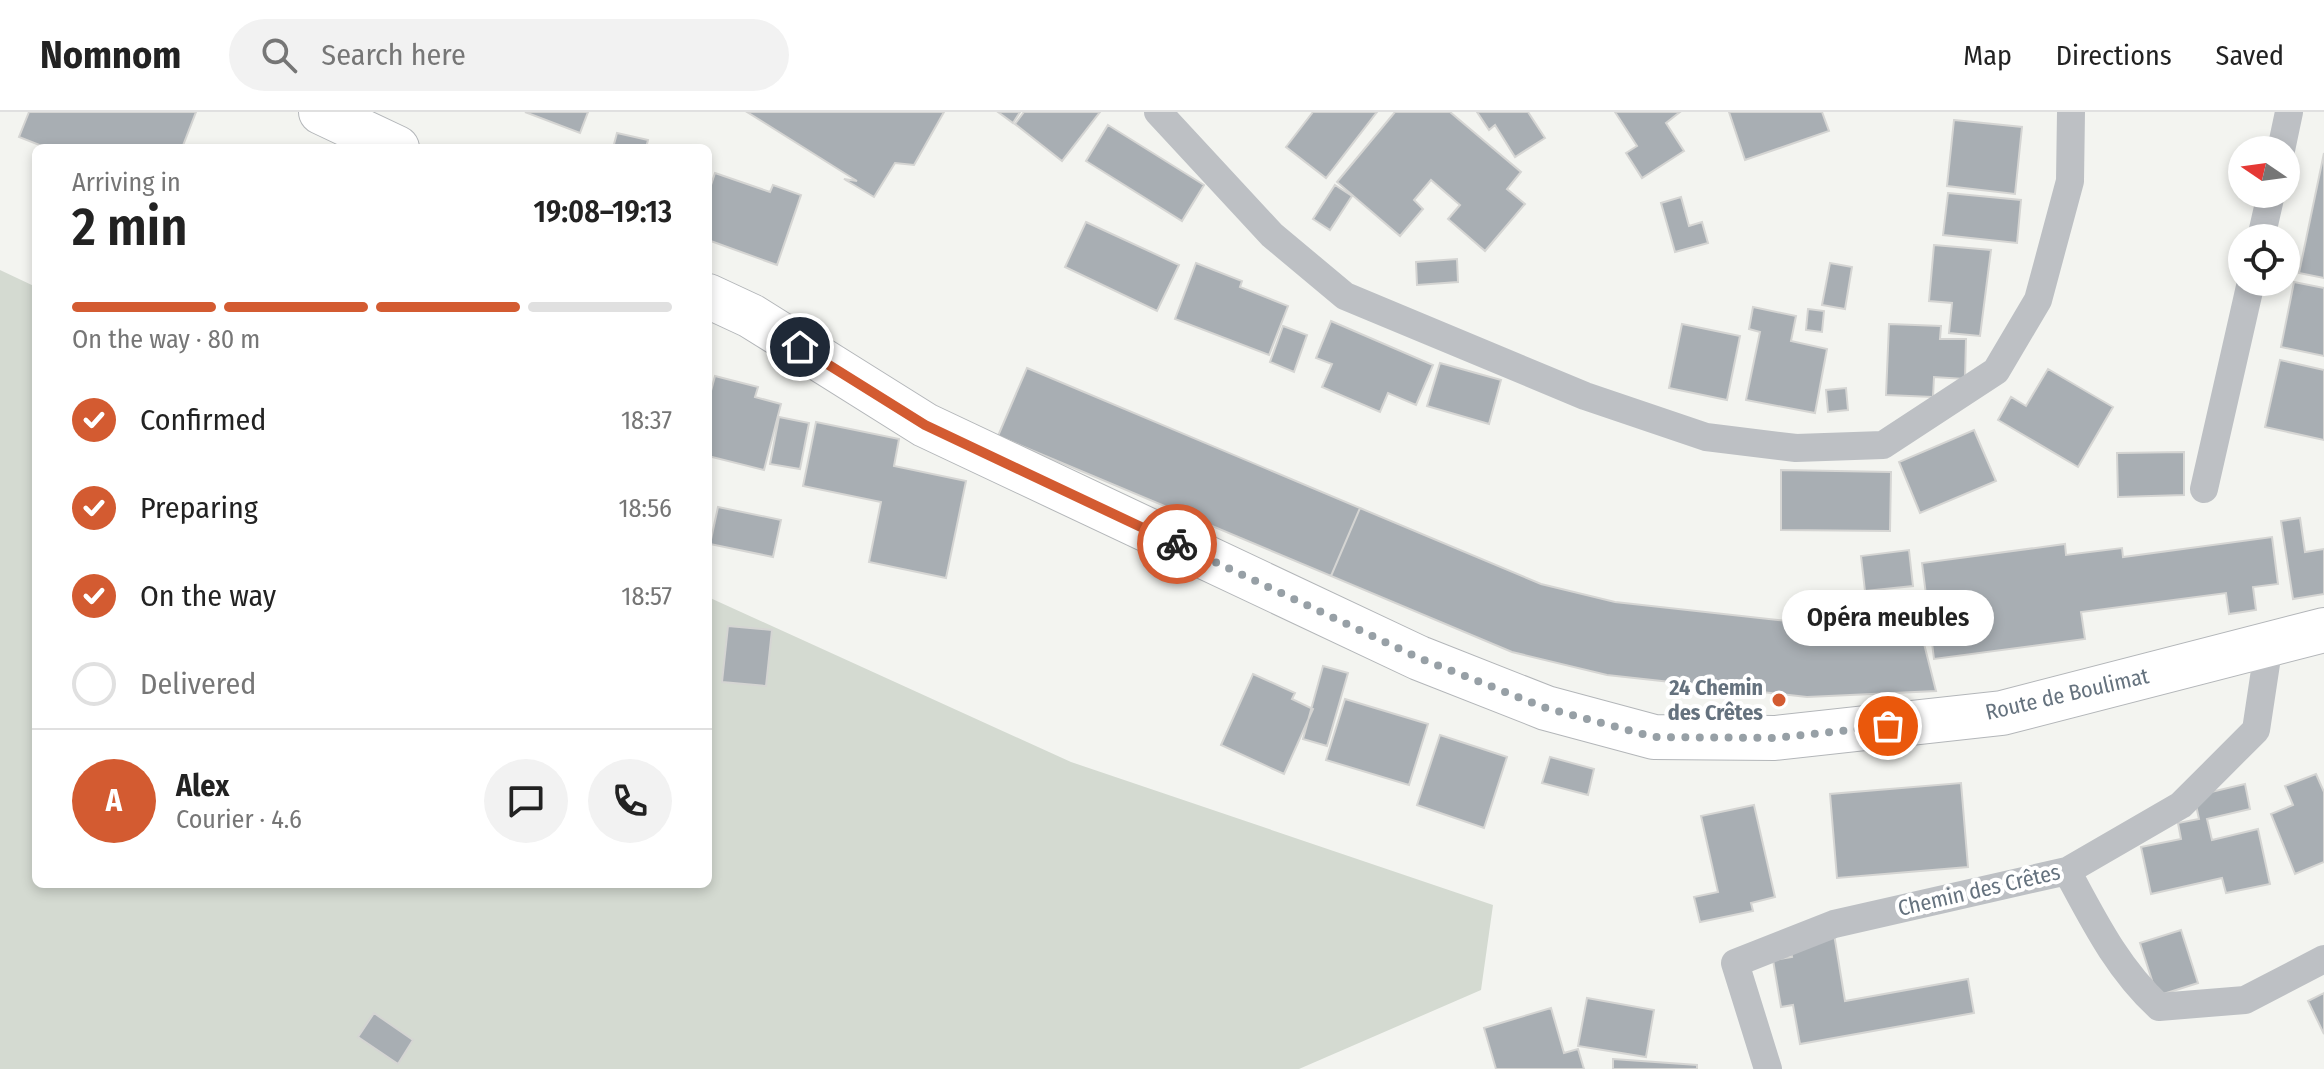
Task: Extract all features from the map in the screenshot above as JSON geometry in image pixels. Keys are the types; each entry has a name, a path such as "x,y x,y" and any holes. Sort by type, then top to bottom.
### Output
{"main road":[{"path":"321,112 389,144"},
{"name":"Route de Boulimat","path":"712,298 751,316 925,425 1419,658 1546,708 1654,737 1775,738 2002,713 2324,630"}],"street":[{"path":"1158,112 1272,235 1345,296 1585,396 1706,437 1796,448 1883,445 1996,371 2038,300 2070,181 2071,112"},
{"path":"2284,136 2289,112"},
{"path":"2204,489 2248,296"},
{"name":"Chemin des Crêtes","path":"1768,1069 1735,963 1834,924 2067,871 2181,805 2256,730 2269,644"},
{"path":"2067,871 2110,951 2131,981 2159,1007 2245,1000 2324,959"}],"shaded area":[{"path":"0,270 32,285 32,888 712,888 712,599 1071,762 1493,905 1481,990 1299,1069 0,1069"}],"building":[{"path":"29,112 196,112 184,144 37,144 19,137"},
{"path":"525,112 588,112 580,133"},
{"path":"747,112 944,112 914,165 895,163 874,197 844,179 857,181"},
{"path":"998,112 1020,112 1013,123"},
{"path":"1024,112 1100,112 1062,161 1015,124"},
{"path":"1313,112 1377,112 1326,178 1286,147"},
{"path":"1395,112 1450,112 1521,172 1507,189 1525,204 1485,251 1448,219 1460,205 1431,180 1414,200 1423,209 1400,236 1337,182"},
{"path":"1477,112 1528,112 1545,138 1515,157 1495,125 1489,130"},
{"path":"1615,112 1680,112 1666,123 1684,151 1642,178 1626,153 1637,146"},
{"path":"1729,112 1822,112 1829,131 1745,160"},
{"path":"1954,120 2022,127 2015,194 1947,186"},
{"path":"1108,125 1204,185 1182,221 1086,161"},
{"path":"617,133 648,140 647,144 614,144"},
{"path":"2324,153 2324,278 2300,273"},
{"path":"715,173 770,192 773,185 801,195 777,265 712,241 712,182"},
{"path":"1335,185 1352,196 1330,230 1313,219"},
{"path":"1948,193 2021,200 2017,243 1943,235"},
{"path":"1681,197 1689,226 1702,222 1708,243 1675,252 1661,203"},
{"path":"1086,222 1179,265 1157,311 1065,267"},
{"path":"1934,245 1991,250 1980,336 1949,333 1952,303 1929,301"},
{"path":"1457,259 1458,282 1417,285 1416,262"},
{"path":"1196,263 1242,281 1240,287 1288,306 1269,355 1175,319"},
{"path":"1830,263 1852,267 1845,309 1822,305"},
{"path":"2300,283 2324,288 2324,356 2281,347 2291,296 2300,296"},
{"path":"1753,307 1796,316 1791,341 1827,349 1815,413 1746,400 1760,332 1749,329"},
{"path":"1808,309 1824,311 1822,332 1806,330"},
{"path":"1331,321 1433,365 1416,405 1388,393 1380,412 1322,387 1332,364 1316,358"},
{"path":"1682,324 1740,336 1727,400 1669,388"},
{"path":"1889,324 1941,326 1940,339 1966,339 1965,379 1934,377 1933,397 1886,395"},
{"path":"1283,326 1307,335 1294,372 1270,362"},
{"path":"2280,360 2324,370 2324,440 2265,427"},
{"path":"1440,363 1501,380 1489,424 1427,406"},
{"path":"1027,368 1360,508 1331,576 998,436"},
{"path":"2048,369 2113,407 2078,467 1998,420 2011,397 2026,406"},
{"path":"715,376 758,387 755,397 781,404 764,470 712,457 712,387"},
{"path":"1846,388 1848,410 1828,412 1826,390"},
{"path":"779,417 809,423 800,469 770,464"},
{"path":"816,422 899,439 894,466 966,481 946,578 869,562 881,502 803,486"},
{"path":"1974,430 1996,481 1920,513 1899,462"},
{"path":"2184,452 2184,495 2118,497 2117,453"},
{"path":"1781,470 1891,472 1890,531 1781,530"},
{"path":"718,507 781,520 773,557 712,544"},
{"path":"1360,508 1541,584 1615,602 1815,624 1918,620 1936,691 1807,697 1607,675 1512,652 1331,576"},
{"path":"2300,518 2305,552 2324,549 2324,594 2293,599 2281,521"},
{"path":"2272,537 2278,584 2253,587 2256,610 2229,614 2226,593 2081,612 2085,639 1934,659 1922,563 2065,544 2066,555 2122,548 2123,557"},
{"path":"1909,550 1913,586 1865,591 1861,556"},
{"path":"728,626 772,630 766,686 722,682"},
{"path":"1323,666 1348,673 1327,746 1303,739"},
{"path":"1253,674 1295,693 1292,699 1313,709 1284,774 1221,745"},
{"path":"1345,699 1428,724 1409,785 1326,760"},
{"path":"1440,735 1507,757 1484,828 1417,805"},
{"path":"1550,757 1594,769 1588,795 1542,783"},
{"path":"2316,774 2324,792 2324,862 2295,874 2271,814 2293,805 2285,786"},
{"path":"1961,783 1968,867 1837,878 1830,794"},
{"path":"2245,784 2250,809 2207,819 2212,840 2258,829 2270,884 2226,893 2222,878 2151,894 2141,847 2181,839 2178,823 2199,819 2194,796"},
{"path":"1754,805 1775,897 1751,903 1753,911 1700,922 1694,897 1718,892 1701,816"},
{"path":"2181,930 2198,983 2157,996 2140,943"},
{"path":"1834,934 1845,1001 1968,979 1974,1013 1800,1044 1793,1005 1781,1007 1773,960 1792,957 1789,942"},
{"path":"2324,993 2324,1034 2308,1001"},
{"path":"1587,998 1654,1010 1646,1057 1578,1046"},
{"path":"1551,1008 1564,1053 1578,1049 1584,1069 1496,1069 1484,1028"},
{"path":"374,1013 413,1040 398,1064 358,1037"},
{"path":"1613,1059 1697,1065 1697,1069 1613,1069"}],"way so far":[{"path":"1177,544 1419,658 1546,708 1654,737 1775,738 1888,726"}],"place":[{"name":"24 Chemin des Crêtes","path":"1779,700"},
{"name":"Opéra meubles","path":"1888,726"}],"route":[{"path":"800,347 925,425 1177,544"}]}
